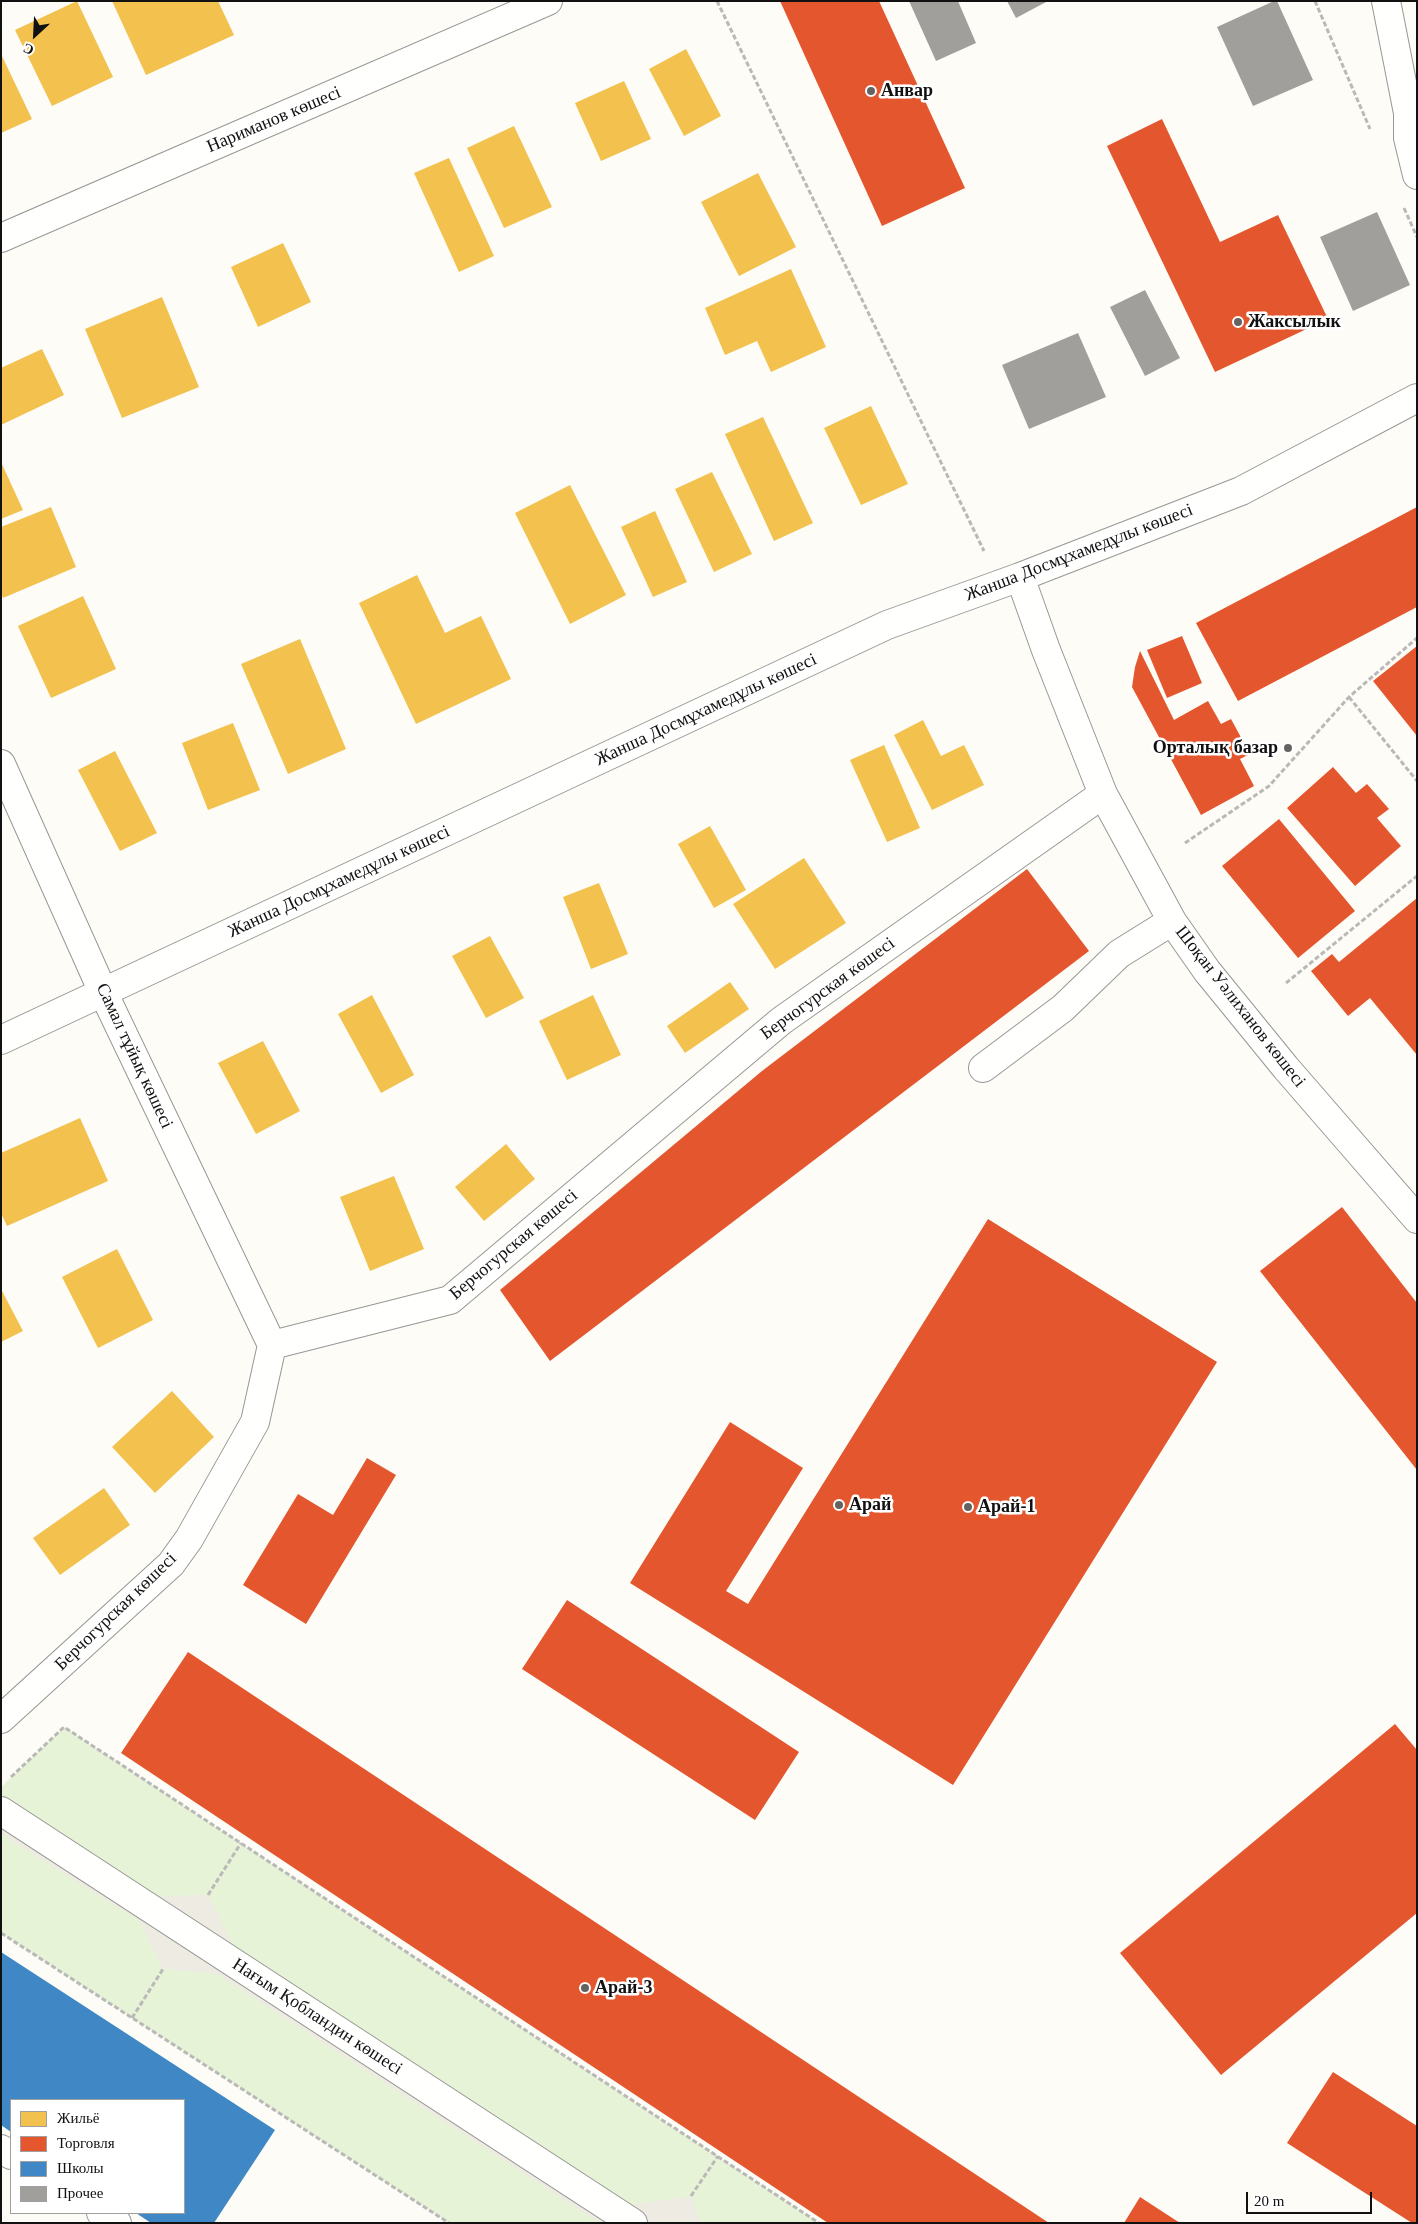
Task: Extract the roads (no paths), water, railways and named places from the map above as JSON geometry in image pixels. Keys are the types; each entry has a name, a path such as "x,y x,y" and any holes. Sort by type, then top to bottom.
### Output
{"street":[{"name":"Нариманов көшесі","path":"1,238 548,1"},
{"path":"1386,1 1408,114 1408,138 1417,175"},
{"name":"Жанша Досмұхамедұлы көшесі","path":"1,1040 878,629 1241,490 1417,398"},
{"name":"Шоқан Уәлиханов көшесі","path":"1010,580 1046,650 1103,794 1172,922 1207,971 1280,1061 1417,1219"},
{"name":"Самал тұйық көшесі","path":"1,764 103,992 272,1345"},
{"name":"Берчогурская көшесі","path":"1,1719 171,1564 189,1539 255,1422 272,1345 450,1300 780,1021 1103,794"},
{"path":"983,1068 1063,1008 1119,954 1172,922"},
{"name":"Нағым Қобландин көшесі","path":"1,1811 633,2223"},
{"path":"103,2214 117,2223"}],"place":[{"name":"Анвар","path":"871,91"},
{"name":"Жаксылык","path":"1238,322"},
{"name":"Орталық базар","path":"1288,748"},
{"name":"Арай","path":"839,1505"},
{"name":"Арай-1","path":"968,1507"},
{"name":"Арай-3","path":"585,1988"}]}
